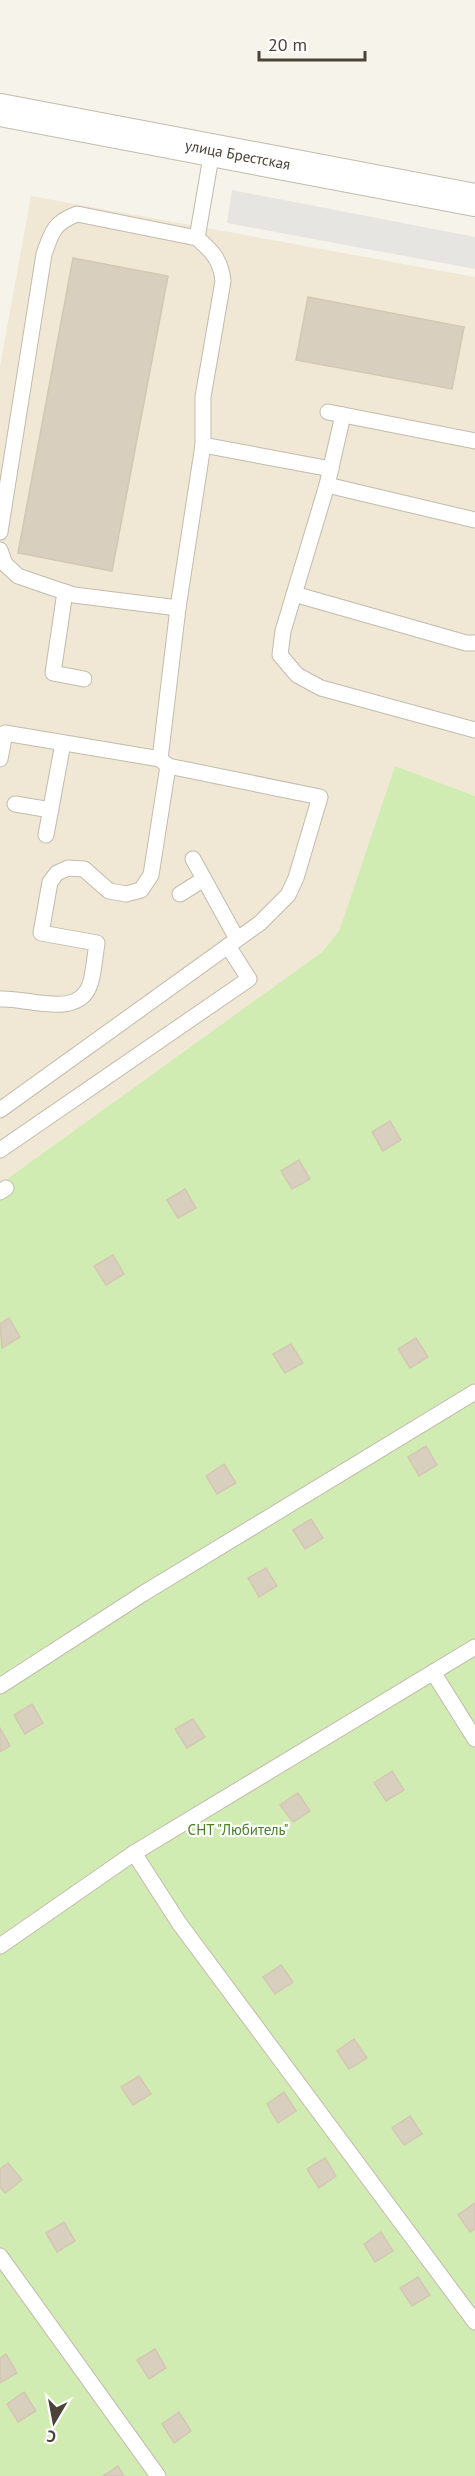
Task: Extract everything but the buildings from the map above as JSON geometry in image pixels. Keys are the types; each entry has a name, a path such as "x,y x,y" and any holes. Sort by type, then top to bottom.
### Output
{"street":[{"name":"улица Брестская","path":"0,110 475,200"}],"lane":[{"path":"197,237 212,151"},
{"path":"0,532 44,254 52,230 64,219 77,214 197,237 209,248 222,266 223,281 203,397 203,445 178,608 151,875 141,890 126,894 109,891 84,869 68,868 57,873 50,882 41,933 97,943 91,983 80,1000 63,1005 16,998 0,999"},
{"path":"475,441 335,414 331,469 283,631 280,655 297,675 321,688 475,730"},
{"path":"203,445 331,469"},
{"path":"327,485 475,520"},
{"path":"0,550 5,564 18,576 65,592 178,608"},
{"path":"65,592 53,673 84,679"},
{"path":"294,594 466,643 475,643"},
{"path":"0,759 5,733 164,763 320,797 296,878 288,895 260,923 0,1110"},
{"path":"46,835 63,743"},
{"path":"15,804 51,810"},
{"path":"0,1150 249,979 204,879 193,860"},
{"path":"180,894 204,879"},
{"path":"0,1686 144,1593 475,1392"},
{"path":"0,1946 134,1853 475,1647"},
{"path":"433,1672 475,1739"},
{"path":"134,1853 179,1923 475,2322"},
{"path":"0,2256 158,2476"}],"shaded area":[{"path":"232,190 475,237 475,269 227,223"},
{"path":"31,196 475,277 475,796 395,766 339,931 322,952 0,1184 0,366"}],"green space":[{"name":"СНТ \"Любитель\"","path":"395,766 475,796 475,2476 0,2476 0,1184 322,952 339,931"}]}
